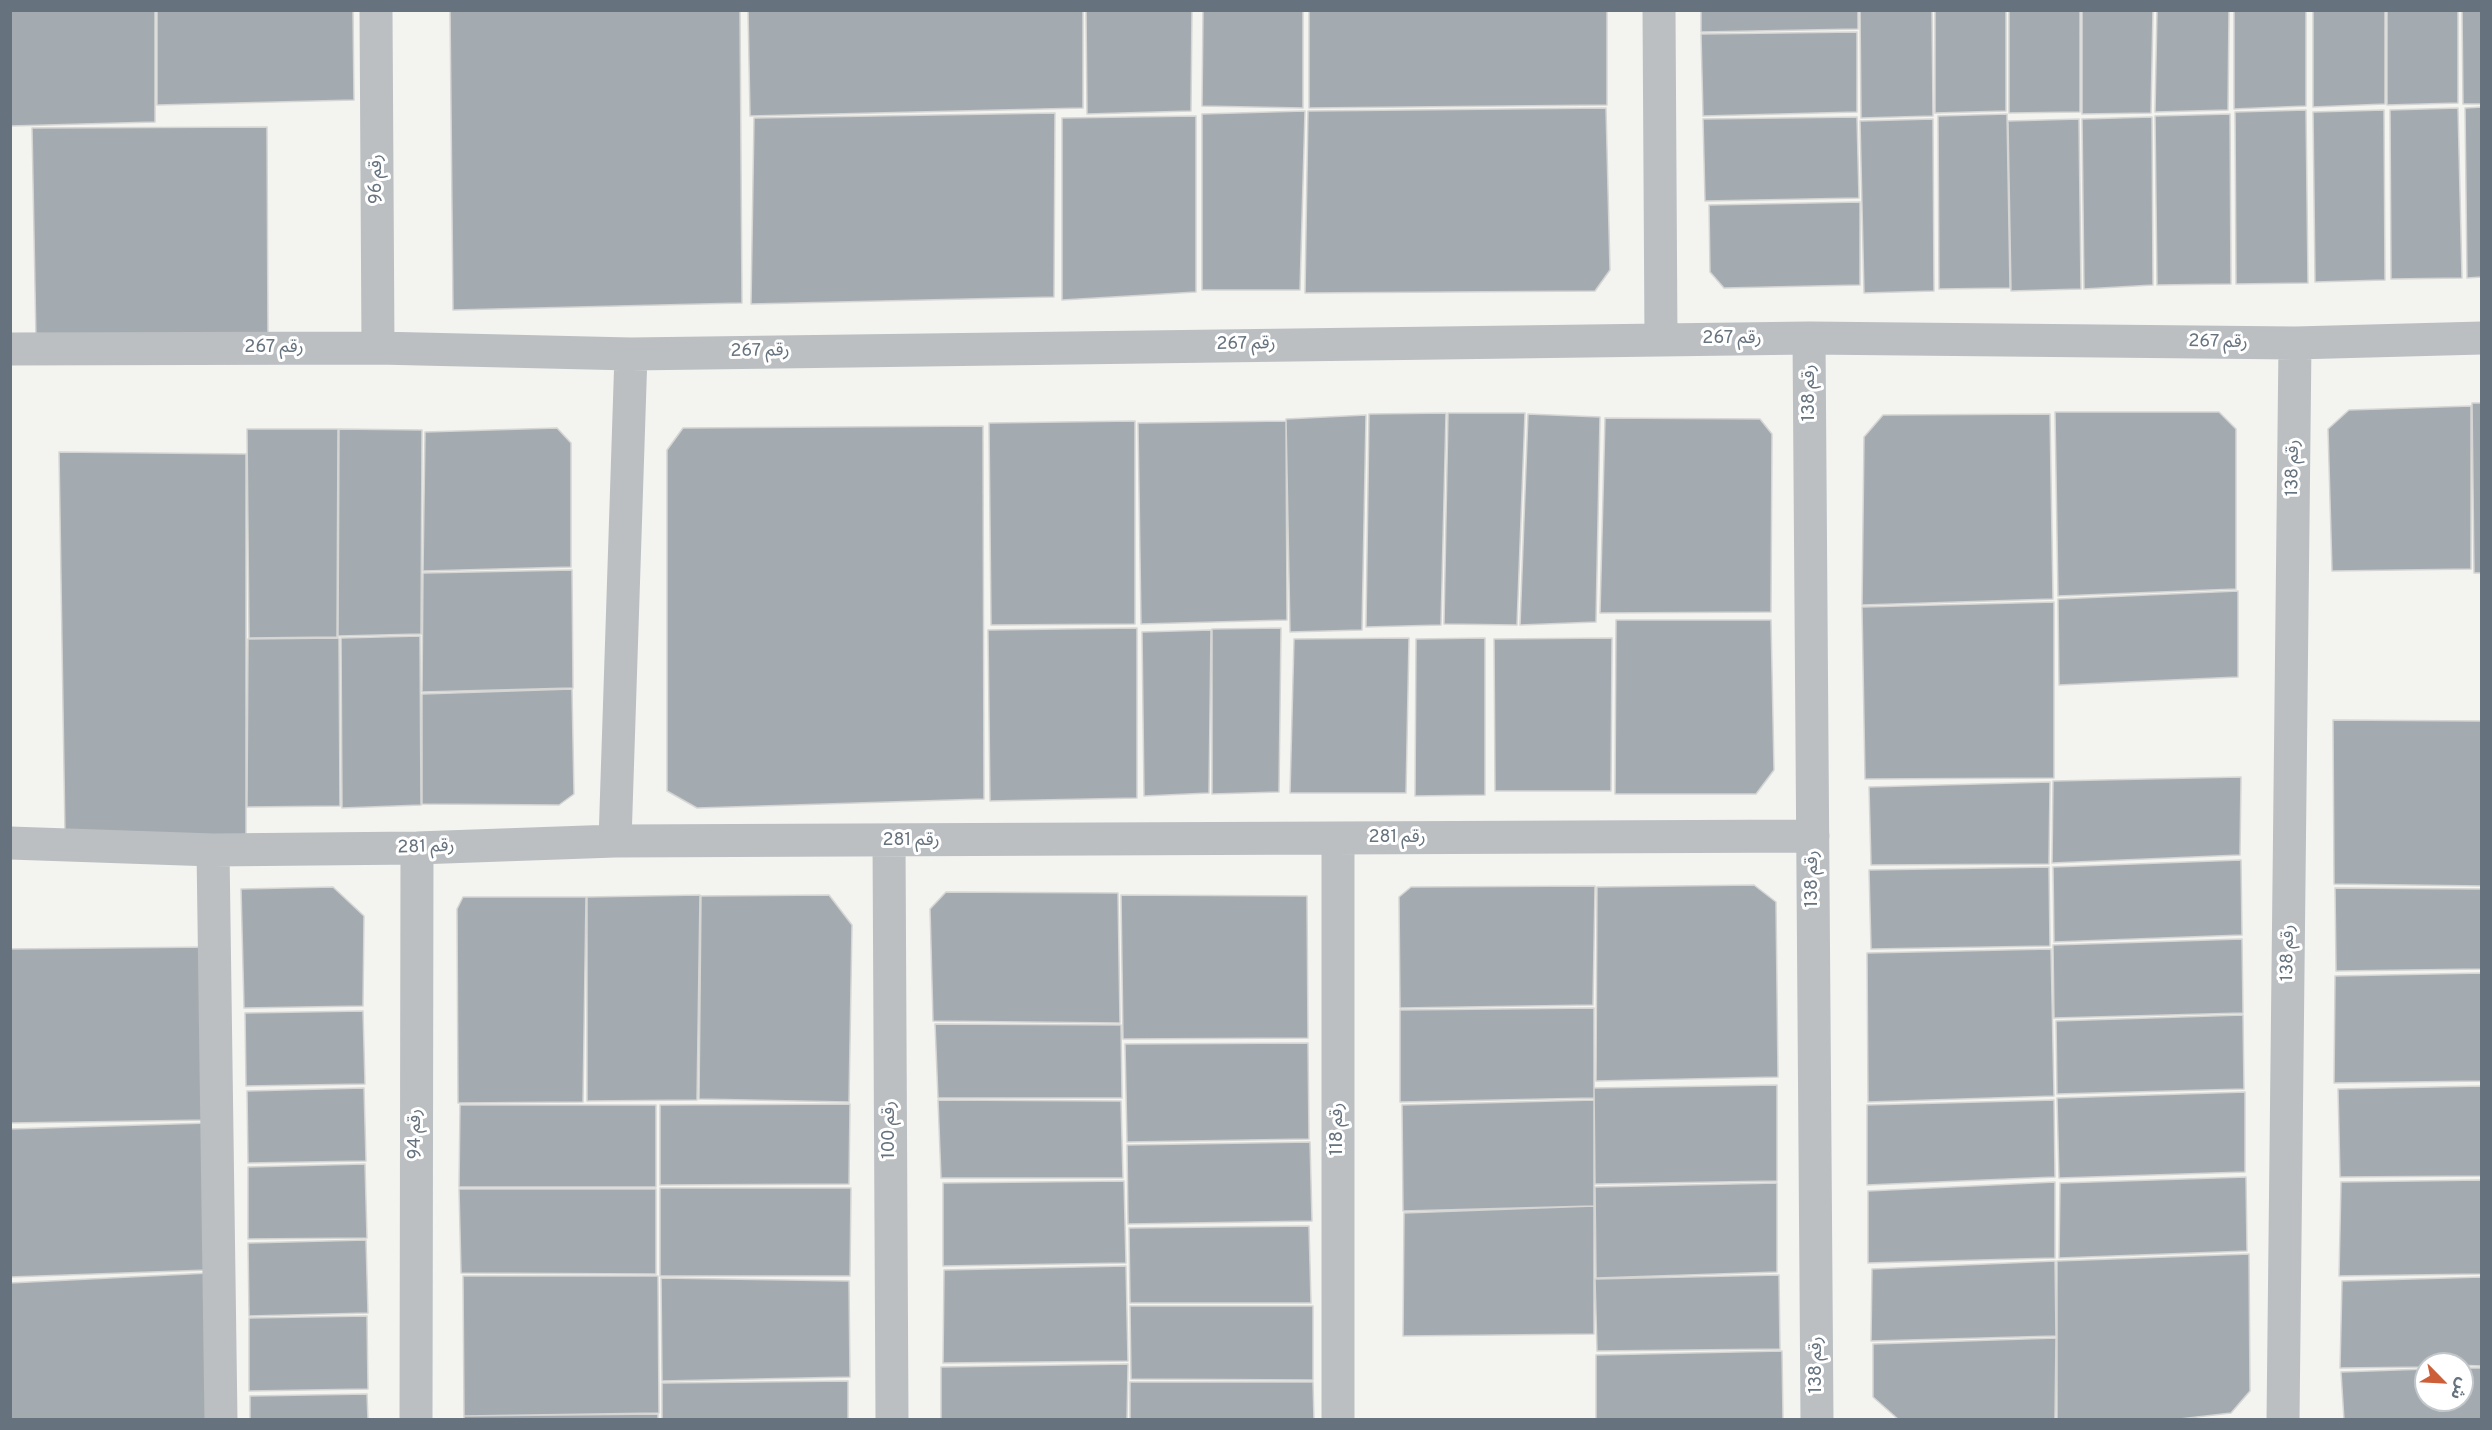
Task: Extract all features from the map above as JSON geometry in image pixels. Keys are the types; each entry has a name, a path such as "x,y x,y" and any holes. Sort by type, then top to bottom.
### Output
{"street":[{"name":"رقم 96","path":"376,10 378,348"},
{"path":"1659,10 1661,340"},
{"name":"رقم 267","path":"10,349 378,348 631,354 1809,338 2295,344 2481,338"},
{"name":"رقم 138","path":"1809,338 1817,1419"},
{"name":"رقم 138","path":"2283,1419 2295,344"},
{"path":"615,841 631,354"},
{"name":"رقم 281","path":"10,843 213,850 417,848 615,841 1813,836"},
{"name":"رقم 118","path":"1338,838 1338,1419"},
{"name":"رقم 100","path":"889,841 892,1419"},
{"name":"رقم 94","path":"416,1419 417,848"},
{"path":"213,850 221,1419"}],"building":[{"path":"10,10 155,10 155,122 10,126"},
{"path":"157,10 353,10 354,100 157,105"},
{"path":"450,10 740,10 742,303 453,310"},
{"path":"748,10 1083,10 1083,108 750,116"},
{"path":"1086,10 1192,10 1191,111 1087,114"},
{"path":"1203,10 1303,10 1303,108 1202,106"},
{"path":"1309,10 1607,10 1607,105 1309,108"},
{"path":"1701,10 1858,10 1858,29 1701,32"},
{"path":"1860,10 1932,10 1933,116 1861,118"},
{"path":"1935,10 2006,10 2006,111 1935,113"},
{"path":"2009,10 2080,10 2080,112 2009,113"},
{"path":"2082,10 2153,10 2151,113 2082,114"},
{"path":"2157,10 2229,10 2228,110 2155,112"},
{"path":"2234,10 2306,10 2306,106 2234,109"},
{"path":"2313,10 2385,10 2385,104 2313,107"},
{"path":"2387,10 2458,10 2458,103 2387,105"},
{"path":"2462,10 2482,10 2482,104 2463,104"},
{"path":"1857,32 1857,112 1703,116 1701,34"},
{"path":"2482,107 2482,277 2467,278 2465,108"},
{"path":"1606,108 1610,270 1595,291 1305,293 1308,111"},
{"path":"2458,108 2462,278 2391,279 2390,110"},
{"path":"2306,110 2308,283 2236,284 2235,112"},
{"path":"2384,110 2385,280 2315,282 2313,112"},
{"path":"1305,111 1300,290 1202,290 1202,114"},
{"path":"1055,113 1054,297 751,304 754,118"},
{"path":"2007,114 2010,288 1939,289 1938,116"},
{"path":"2230,114 2231,284 2157,285 2155,116"},
{"path":"1196,116 1196,292 1062,300 1062,118"},
{"path":"1857,117 1859,198 1705,201 1703,119"},
{"path":"2152,117 2153,285 2084,289 2082,119"},
{"path":"1933,119 1934,291 1864,293 1860,121"},
{"path":"2079,119 2081,289 2011,291 2008,121"},
{"path":"267,127 268,338 36,341 32,128"},
{"path":"1860,202 1860,285 1724,288 1710,272 1709,205"},
{"path":"2472,403 2482,403 2482,573 2474,573"},
{"path":"2471,406 2471,569 2332,571 2328,429 2349,410"},
{"path":"2055,412 2219,412 2236,429 2236,589 2058,596"},
{"path":"1446,413 1441,625 1366,627 1369,414"},
{"path":"1448,413 1525,413 1517,625 1444,624"},
{"path":"1528,414 1600,417 1596,622 1520,625"},
{"path":"2050,414 2053,599 1862,605 1864,437 1883,415"},
{"path":"1366,415 1362,630 1290,632 1286,419"},
{"path":"1605,418 1760,419 1772,434 1771,612 1600,613"},
{"path":"1135,421 1135,624 991,625 989,423"},
{"path":"1286,421 1287,620 1141,624 1138,423"},
{"path":"983,426 984,799 697,808 667,791 667,450 683,428"},
{"path":"557,428 571,443 571,567 423,571 425,432"},
{"path":"247,429 338,429 337,637 249,638"},
{"path":"339,429 422,430 421,634 338,636"},
{"path":"59,452 246,454 246,839 65,836"},
{"path":"572,570 573,688 422,692 423,573"},
{"path":"2238,591 2238,677 2059,685 2058,599"},
{"path":"2054,602 2054,778 1865,779 1862,607"},
{"path":"1616,620 1771,620 1774,770 1756,794 1615,794"},
{"path":"1137,628 1137,798 990,801 988,630"},
{"path":"1281,628 1279,792 1212,794 1212,629"},
{"path":"1211,630 1209,793 1144,796 1142,632"},
{"path":"420,636 421,805 342,808 341,638"},
{"path":"339,638 340,806 247,807 248,639"},
{"path":"1409,638 1406,793 1290,793 1294,639"},
{"path":"1485,638 1485,795 1415,796 1416,639"},
{"path":"1612,638 1611,791 1495,791 1494,639"},
{"path":"572,689 574,794 559,805 422,804 422,694"},
{"path":"2333,720 2482,721 2482,886 2334,884"},
{"path":"2241,777 2240,855 2052,863 2053,781"},
{"path":"2050,782 2049,864 1871,865 1869,787"},
{"path":"2241,860 2242,935 2054,942 2053,867"},
{"path":"2049,867 2050,946 1871,949 1869,870"},
{"path":"1754,885 1776,902 1778,1077 1596,1081 1597,887"},
{"path":"1595,886 1593,1005 1400,1008 1399,897 1411,887"},
{"path":"333,887 364,916 363,1006 244,1008 241,889"},
{"path":"2335,888 2482,889 2482,969 2336,971"},
{"path":"946,892 1118,893 1120,1023 933,1021 930,909"},
{"path":"700,895 697,1100 587,1101 587,897"},
{"path":"829,895 852,925 849,1102 699,1099 701,896"},
{"path":"1121,895 1307,896 1308,1038 1123,1039"},
{"path":"463,897 586,897 583,1102 458,1103 457,909"},
{"path":"2242,939 2243,1013 2054,1018 2053,945"},
{"path":"208,947 209,1120 10,1123 10,949"},
{"path":"2051,949 2054,1096 1868,1102 1867,953"},
{"path":"2482,973 2482,1081 2334,1083 2335,976"},
{"path":"1594,1008 1594,1098 1400,1102 1400,1010"},
{"path":"363,1011 365,1084 246,1086 245,1013"},
{"path":"2243,1015 2244,1089 2057,1094 2056,1021"},
{"path":"935,1024 1121,1025 1122,1098 938,1098"},
{"path":"1308,1043 1309,1139 1127,1142 1125,1044"},
{"path":"1777,1085 1777,1181 1595,1184 1594,1088"},
{"path":"2482,1086 2482,1176 2340,1177 2338,1089"},
{"path":"364,1088 366,1161 248,1163 247,1091"},
{"path":"2245,1092 2245,1172 2059,1178 2057,1098"},
{"path":"938,1100 1121,1101 1123,1178 941,1178"},
{"path":"1594,1100 1594,1206 1403,1211 1402,1105"},
{"path":"2054,1100 2055,1177 1867,1185 1867,1105"},
{"path":"850,1104 849,1184 660,1185 660,1105"},
{"path":"460,1105 656,1105 656,1187 459,1187"},
{"path":"208,1123 208,1270 10,1277 10,1129"},
{"path":"1310,1142 1312,1221 1128,1224 1127,1145"},
{"path":"365,1164 367,1238 248,1239 248,1167"},
{"path":"2246,1177 2247,1251 2059,1258 2060,1183"},
{"path":"2482,1180 2482,1274 2339,1276 2341,1182"},
{"path":"1124,1181 1126,1263 943,1266 943,1183"},
{"path":"2055,1182 2055,1258 1868,1263 1868,1191"},
{"path":"1777,1183 1777,1272 1596,1278 1595,1187"},
{"path":"660,1188 851,1188 850,1276 660,1276"},
{"path":"459,1189 656,1189 656,1274 461,1273"},
{"path":"1594,1206 1594,1334 1403,1336 1404,1213"},
{"path":"1309,1226 1311,1303 1130,1303 1129,1228"},
{"path":"366,1240 368,1313 249,1316 248,1243"},
{"path":"2249,1254 2250,1391 2231,1413 2171,1420 2057,1420 2057,1261"},
{"path":"2055,1261 2056,1336 1871,1341 1872,1269"},
{"path":"1126,1266 1128,1361 943,1363 944,1270"},
{"path":"209,1273 210,1420 10,1420 10,1283"},
{"path":"1779,1275 1780,1349 1597,1351 1595,1279"},
{"path":"463,1276 658,1276 659,1413 464,1416"},
{"path":"2482,1277 2482,1366 2474,1366 2474,1352 2414,1352 2414,1367 2340,1368 2342,1281"},
{"path":"661,1278 849,1281 850,1377 662,1381"},
{"path":"1130,1306 1313,1306 1313,1380 1131,1379"},
{"path":"367,1316 368,1389 249,1391 249,1318"},
{"path":"2056,1338 2055,1420 1899,1420 1873,1397 1873,1344"},
{"path":"1782,1351 1783,1420 1596,1420 1596,1355"},
{"path":"1128,1364 1127,1420 941,1420 941,1367"},
{"path":"2474,1368 2482,1368 2482,1420 2344,1420 2341,1372 2414,1369 2414,1412 2474,1412"},
{"path":"848,1381 848,1420 662,1420 662,1383"},
{"path":"1130,1382 1313,1382 1314,1420 1130,1420"},
{"path":"367,1394 368,1420 250,1420 250,1396"},
{"path":"658,1414 658,1420 464,1420 464,1416"}]}
